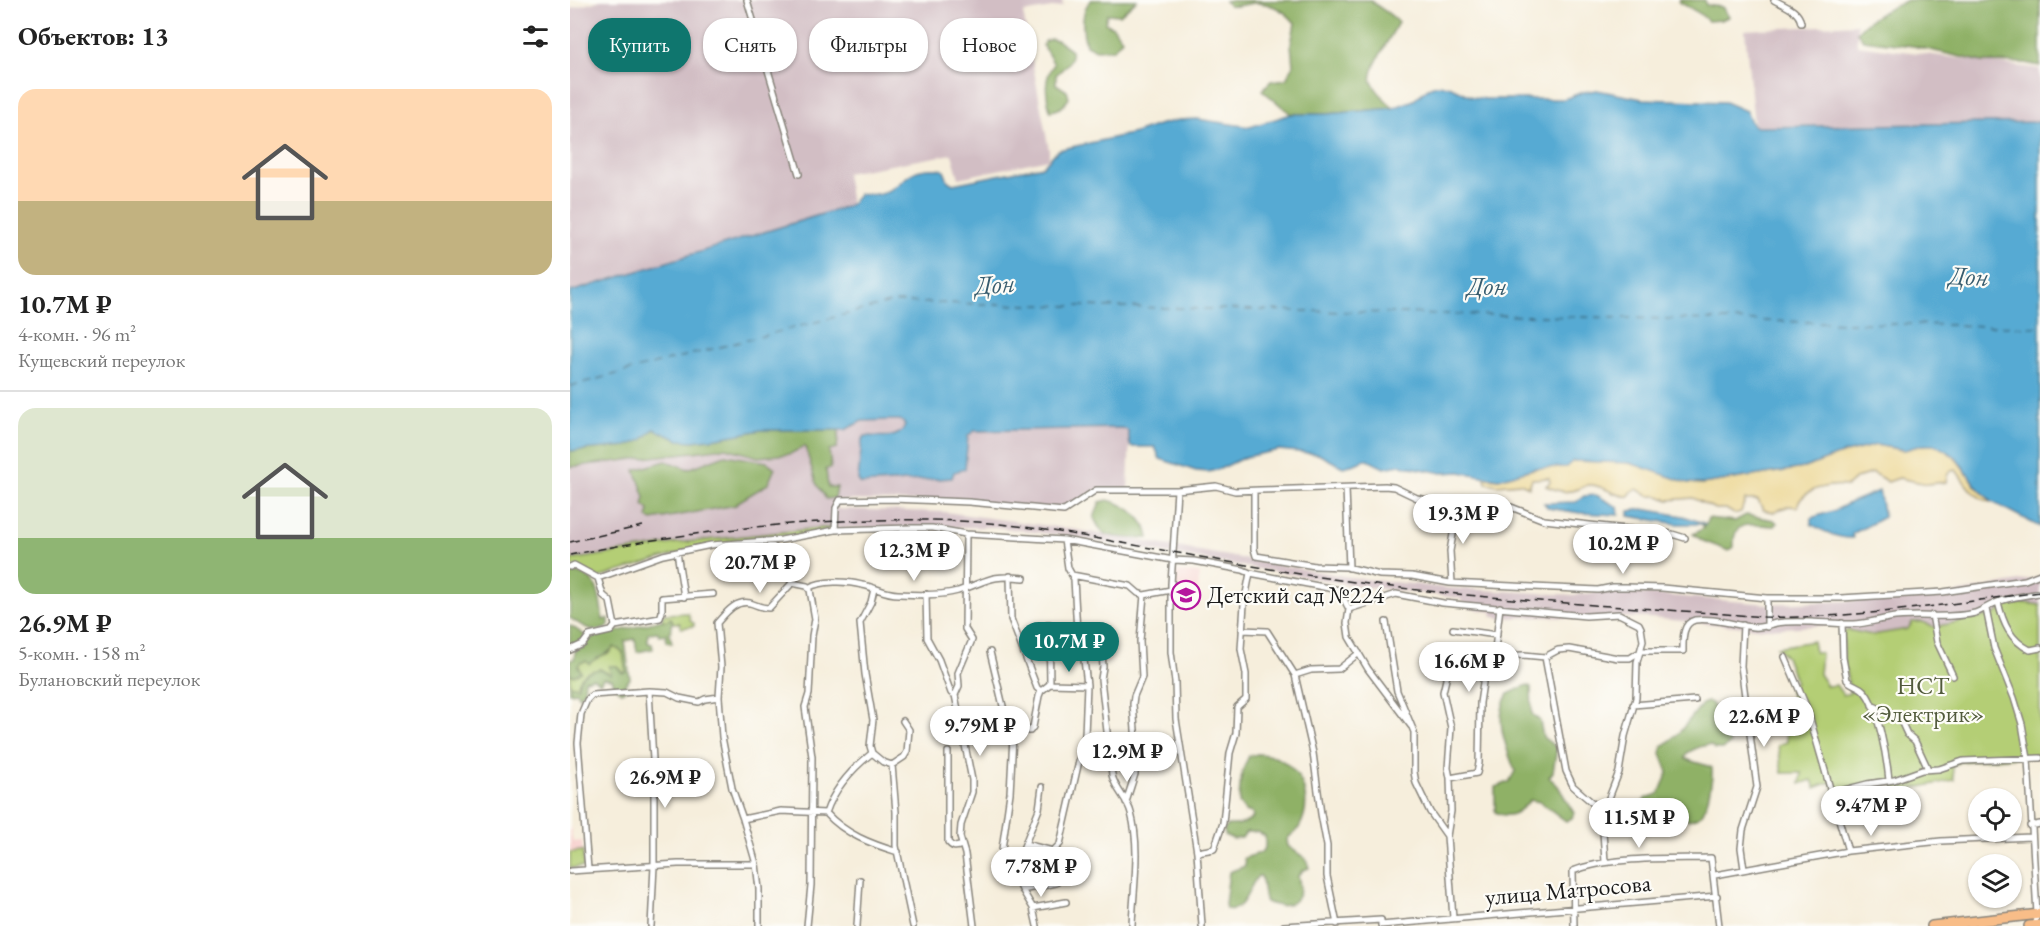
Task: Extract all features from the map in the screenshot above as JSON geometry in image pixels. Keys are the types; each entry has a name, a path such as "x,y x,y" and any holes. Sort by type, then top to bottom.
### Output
{"main road":[{"path":"1932,926 2038,914"},
{"path":"2029,926 2040,925"}],"street":[{"path":"747,0 799,174"},
{"path":"1774,0 1796,12 1800,16 1801,23"},
{"path":"835,530 836,508 840,500 892,499 969,502 1064,511 1096,490 1177,490 1216,486 1235,491 1394,487 1417,498 1458,506 1511,507 1544,520 1672,534 1685,538"},
{"path":"1346,488 1349,568"},
{"path":"1177,490 1171,590 1171,652 1176,719 1197,852 1202,926"},
{"path":"1254,491 1256,556 1315,566 1349,568 1380,575 1412,576 1452,583 1598,590 1613,587 1662,588 1767,598 1841,597 1943,592 2025,580 2040,574"},
{"path":"1452,583 1450,551 1458,506"},
{"path":"598,578 625,567 711,545 781,540 835,530 932,528 966,534 1064,540 1243,570 1339,590 1349,609 1347,622 1349,637 1368,669 1412,728"},
{"path":"966,534 965,629 972,639 958,673 959,686 955,695 972,780 972,792 961,825 974,926"},
{"path":"766,540 782,555 792,583"},
{"path":"1025,844 1053,852 1060,844 1085,735 1087,684 1082,643 1077,632 1074,579 1065,556 1064,540"},
{"path":"677,552 684,597"},
{"path":"570,567 574,566 598,578 603,595 610,601 615,626"},
{"path":"1197,852 1214,849 1223,823 1230,753 1236,733 1237,706 1246,699 1246,674 1241,649 1244,604 1250,573"},
{"path":"1072,575 1130,586 1144,595 1171,590"},
{"path":"808,588 815,584 838,583 862,585 895,594 926,594 957,591 999,576 1024,578"},
{"path":"1010,576 1011,619 1037,688 1041,691"},
{"path":"792,583 807,586 815,619 809,694 805,708 812,757 811,885 807,926"},
{"path":"759,926 756,864 725,760 719,697 721,667 717,623 731,608 742,602 769,608 792,583"},
{"path":"874,589 871,602 860,623 865,674 873,720 870,746 872,753 882,762 892,765"},
{"path":"1490,656 1545,657 1557,650 1569,650 1630,658 1641,651 1683,651 1687,625 1694,620 1728,621 1751,627 1767,627 1776,623 1868,623 1888,618 1949,616 1986,609 1998,602 2040,592"},
{"path":"570,650 583,644 589,636 611,631 615,626 660,618 662,598 713,594"},
{"path":"926,594 927,638 939,660 951,693 955,695"},
{"path":"1349,609 1396,594 1443,603 1586,616 1619,614 1638,624 1643,641 1637,662 1636,698 1619,772 1602,816 1605,862"},
{"path":"1126,802 1135,774 1137,756 1132,704 1142,677 1140,641 1144,595"},
{"path":"1767,598 1767,627"},
{"path":"1998,602 2003,621 2012,637 2030,650 2040,648"},
{"path":"1450,778 1477,773 1479,703 1485,669 1495,649 1500,607"},
{"path":"1986,609 1994,648 2022,724 2028,759 2030,826 2038,914 2034,926"},
{"path":"1932,615 1937,642 1953,676"},
{"path":"1386,622 1397,691 1414,732 1413,772 1416,783 1430,812 1447,836"},
{"path":"1842,623 1843,658 1847,681 1864,691 1872,705 1886,750 1889,780"},
{"path":"1049,624 1050,684"},
{"path":"1743,625 1741,666 1757,786 1743,830 1741,848 1744,869"},
{"path":"1453,629 1497,635"},
{"path":"1242,630 1268,631 1295,675 1313,753 1327,846 1327,876 1337,925"},
{"path":"1101,637 1103,667 1101,679 1112,775 1118,792 1131,812 1135,848 1132,926"},
{"path":"990,652 1009,731 1013,737 1010,793 1002,855 1033,908 1037,926"},
{"path":"1295,675 1311,670 1339,669 1359,653"},
{"path":"1545,657 1566,771 1574,786 1604,813"},
{"path":"1785,657 1807,708 1848,851"},
{"path":"1453,918 1447,836 1451,811 1448,768 1451,728 1443,686 1447,675 1459,668"},
{"path":"1013,737 1019,731 1030,731 1033,727 1041,691 1050,684 1087,684"},
{"path":"588,869 578,743 581,714 586,700 592,695 649,691 668,692 686,700 699,702 719,697"},
{"path":"649,691 654,777 651,926"},
{"path":"1633,705 1695,700"},
{"path":"1872,705 1900,719 1907,734 1915,741 1928,769"},
{"path":"892,765 904,757 907,752 909,730 903,721"},
{"path":"948,752 948,842 957,848 962,845"},
{"path":"826,813 843,782 854,768 872,753"},
{"path":"1832,793 1928,769 1939,769 1963,761 2040,758"},
{"path":"892,765 898,852 913,926"},
{"path":"1017,881 1021,870 1021,854 1039,808 1042,786"},
{"path":"743,819 781,812 826,813 835,823 852,835 898,852"},
{"path":"2030,826 2040,824"},
{"path":"1715,875 1848,851 1941,841 2031,837"},
{"path":"1574,926 1573,871 1584,866 1605,862 1711,858 1715,875 1719,926"},
{"path":"570,871 654,866 756,864"},
{"path":"857,926 860,880"},
{"path":"1022,890 1056,883"},
{"name":"улица Матросова","path":"1284,926 1337,925 1381,920 1381,926 1573,907 1717,896"},
{"path":"1033,908 1066,902"}],"shaded area":[{"path":"601,0 1062,0 1063,6 1023,13 1024,18 940,18 940,72 1034,72 1049,159 959,178 952,154 846,173 851,204 849,206 570,292 570,9"},
{"path":"1857,24 1857,45 2040,69 2040,122 1754,126 1745,30"},
{"path":"900,420 905,424 902,432 897,435 863,437 858,480 861,484 952,478 954,472 965,469 968,436 974,431 1120,428 1130,432 1128,490 1096,490 1064,511 969,502 840,500 836,509 945,512 1072,529 1349,577 1447,588 1573,595 1612,591 1768,604 1931,598 2040,577 2040,605 2025,603 1996,614 1934,627 1872,635 1831,625 1766,629 1650,618 1608,617 1605,620 1549,617 1500,618 1491,616 1492,612 1469,608 1459,598 1359,586 1063,536 995,527 821,528 677,543 570,560 570,451 642,440 650,432 679,440 845,430 862,421"},
{"name":"Детский сад №224","path":"1174,572 1199,573 1198,607 1173,606"},
{"path":"570,825 573,842 582,841 584,867 570,868"}],"green space":[{"path":"1091,0 1137,0 1120,15 1107,14 1105,23 1113,27 1122,39 1114,49 1096,50 1086,45 1083,28 1084,15 1087,4"},
{"path":"1371,0 1398,22 1371,77 1376,89 1393,108 1327,114 1291,114 1262,90 1271,81 1286,79 1293,66 1291,44 1295,23 1291,18 1274,7 1261,3 1229,6 1225,1"},
{"path":"1680,0 1705,0 1706,5 1722,7 1729,17 1708,21 1679,2"},
{"path":"1908,0 2040,0 2040,66 2025,63 1983,62 1913,46 1863,40 1857,32 1880,13"},
{"path":"1050,39 1057,40 1071,51 1071,55 1067,64 1056,75 1056,84 1067,91 1069,98 1061,107 1050,111 1047,81 1054,64 1043,46 1044,42"},
{"path":"654,429 679,440 692,441 761,430 839,430 837,448 829,450 831,468 826,469 828,487 837,487 835,498 826,499 816,483 805,446 790,454 758,457 726,448 570,467 570,451 627,446 642,440"},
{"path":"725,455 767,462 775,468 768,484 736,505 652,520 647,518 649,510 643,505 645,497 635,470 666,461 688,469"},
{"path":"1108,500 1134,513 1144,524 1149,538 1120,537 1103,533 1094,518 1100,502"},
{"path":"1746,515 1774,520 1777,523 1774,526 1745,525 1740,527 1736,531 1734,547 1729,551 1703,541 1693,534 1704,528 1702,524 1706,524 1708,518 1735,521"},
{"path":"833,528 806,535 780,536 769,540 693,549 598,578 574,566 570,567 570,560 677,543"},
{"path":"570,572 588,577 593,582 599,595 603,620 609,618 609,626 594,630 570,618"},
{"name":"НСТ «Электрик»","path":"2025,603 2040,605 2040,755 1959,762 1952,766 1954,780 1896,792 1893,780 1835,792 1831,782 1815,788 1812,780 1800,784 1802,773 1782,773 1778,745 1787,742 1785,706 1792,702 1789,684 1796,683 1786,657 1777,647 1813,641 1815,652 1821,653 1819,674 1827,686 1836,685 1843,695 1850,693 1844,661 1843,633 1848,630 1872,635 1908,629 1912,622 1923,622 1934,627 1996,614 2005,606"},
{"path":"688,613 694,626 681,628 680,623 673,623 672,619 662,620 663,614"},
{"path":"671,618 673,623 669,632 672,643 666,642 666,634 648,633 648,643 652,644 653,649 637,652 635,639 625,641 630,679 625,684 626,689 621,692 615,687 612,679 603,678 600,683 593,678 585,680 584,692 579,697 577,692 570,693 570,685 578,687 582,676 588,672 600,669 611,675 609,666 617,666 622,673 626,672 623,652 614,647 589,664 586,661 580,663 578,666 581,672 574,676 570,674 570,660 574,659 575,651 585,647 587,639"},
{"path":"570,625 586,636 581,643 570,649"},
{"path":"614,647 623,652 626,672 622,673 617,666 611,676 600,669 579,681 578,687 570,685 570,674 574,676 581,672 578,666 580,663 609,653"},
{"path":"1527,685 1531,687 1532,714 1540,721 1543,737 1557,748 1553,772 1549,777 1558,786 1574,813 1572,818 1566,821 1540,802 1530,800 1514,814 1505,815 1495,812 1495,787 1509,782 1515,771 1502,732 1504,703 1508,694"},
{"path":"1712,703 1716,725 1729,738 1730,744 1723,749 1715,749 1710,745 1701,746 1687,753 1685,758 1712,768 1710,792 1704,811 1698,817 1688,820 1682,815 1670,814 1654,830 1646,832 1641,830 1635,825 1640,807 1646,798 1659,794 1668,772 1661,754 1662,747 1677,735 1702,704"},
{"path":"1258,754 1271,756 1292,768 1304,789 1305,813 1299,828 1287,840 1288,846 1306,859 1309,868 1303,870 1298,876 1299,892 1294,902 1282,906 1266,902 1261,876 1258,876 1242,903 1233,909 1226,909 1229,872 1245,866 1244,858 1260,853 1265,848 1265,836 1258,832 1246,832 1242,838 1233,839 1224,835 1224,830 1228,825 1245,823 1253,817 1252,813 1245,811 1239,803 1240,790 1242,773 1249,756"},
{"path":"583,851 584,867 570,868 570,852"}],"sand":[{"path":"1929,444 1951,454 1975,485 1992,502 1980,498 1956,470 1948,473 1946,482 1927,484 1899,478 1888,482 1873,473 1856,478 1847,486 1825,487 1811,491 1805,495 1797,507 1789,506 1774,512 1763,510 1758,500 1745,500 1741,512 1734,514 1726,509 1715,509 1693,498 1668,500 1659,496 1648,496 1637,489 1629,496 1615,494 1590,485 1566,492 1546,486 1550,482 1549,478 1532,479 1529,487 1520,483 1497,485 1486,483 1485,478 1499,479 1520,472 1573,461 1623,462 1688,483 1702,484 1804,468 1841,454 1876,445 1901,450"}],"water":[{"name":"Дон","path":"1436,85 1449,86 1472,97 1486,99 1564,99 1597,90 1642,99 1725,102 1746,111 1752,124 1756,127 2040,122 2040,527 1992,502 1976,486 1956,457 1936,445 1921,445 1905,450 1876,445 1841,454 1804,468 1702,484 1688,483 1630,463 1573,461 1566,467 1535,468 1499,479 1460,472 1442,473 1400,465 1384,468 1366,459 1343,467 1318,454 1279,450 1245,457 1220,469 1208,472 1196,471 1160,459 1155,447 1131,447 1127,430 1120,428 974,431 968,436 965,469 954,472 952,478 861,484 858,480 862,440 865,436 889,436 899,433 905,424 900,420 862,421 845,430 761,430 692,441 679,440 654,429 642,440 627,446 570,451 570,292 845,207 851,204 859,194 884,193 920,170 941,169 948,181 953,184 1043,166 1058,150 1135,133 1179,120 1197,119 1250,127 1291,114 1327,114 1393,108 1414,100 1428,88"},
{"path":"1879,491 1884,517 1852,534 1853,538 1832,534 1811,524 1811,518"},
{"path":"1596,495 1618,507 1619,515 1580,513 1548,508 1544,503 1576,502 1584,496"},
{"path":"1643,509 1683,516 1706,524 1677,524 1629,516 1629,511"}],"ferry route":[{"path":"570,386 893,302 2040,327"}],"railway":[{"path":"570,555 671,537 773,525 927,520 978,522 1037,529 1299,574 1405,589 1508,599 1764,617 1868,613 2040,592"},
{"path":"570,542 643,526"}],"place":[{"name":"Детский сад №224","path":"1186,595"}]}
